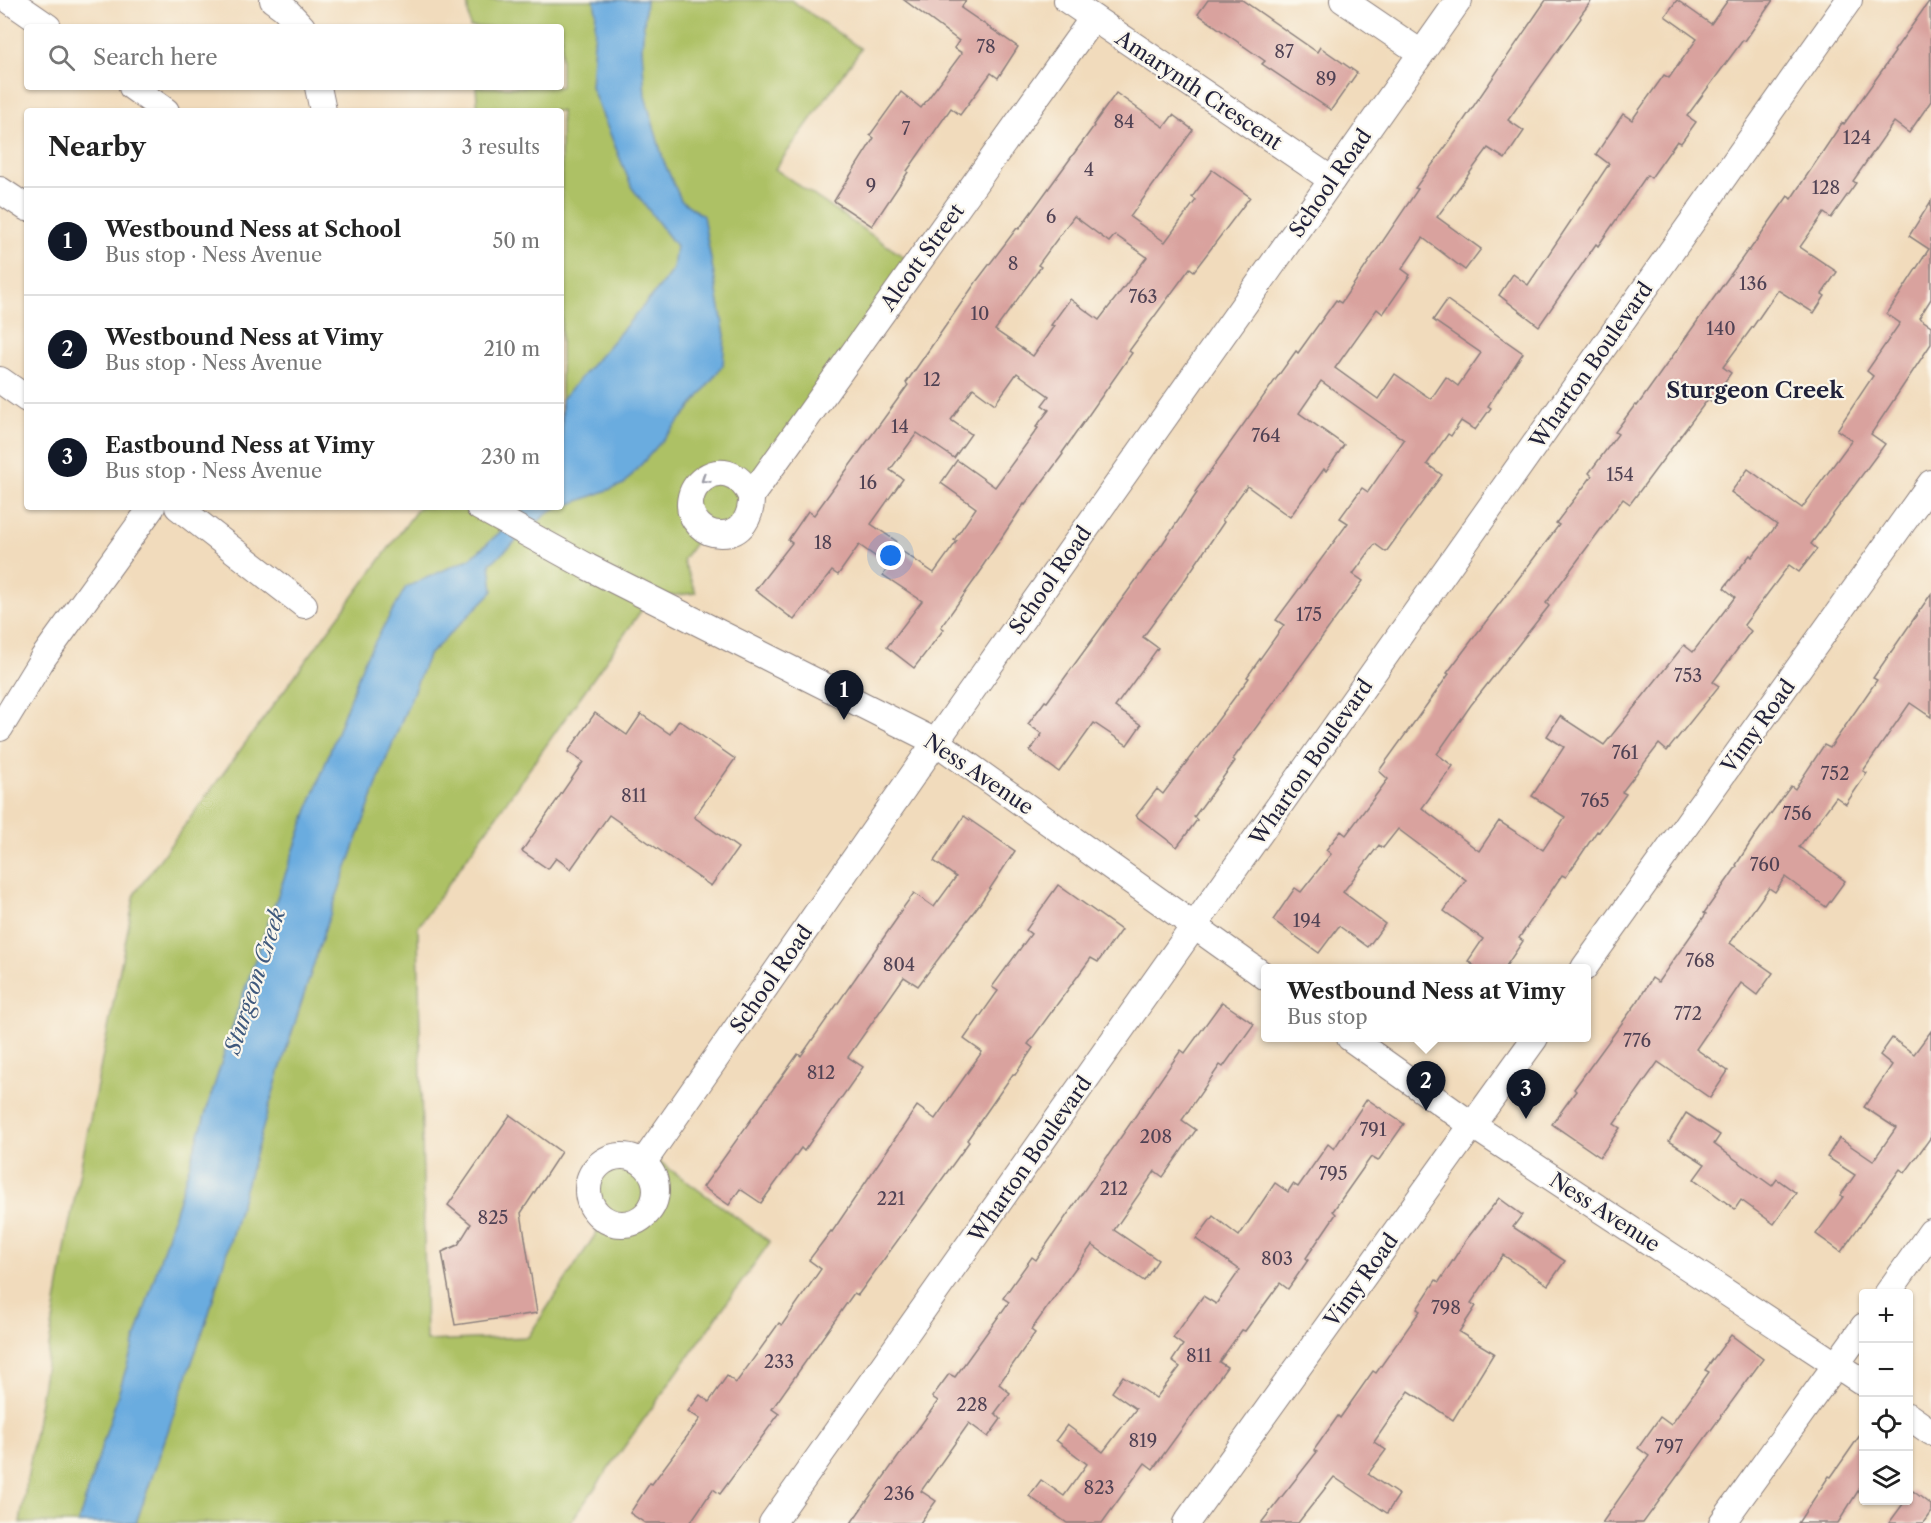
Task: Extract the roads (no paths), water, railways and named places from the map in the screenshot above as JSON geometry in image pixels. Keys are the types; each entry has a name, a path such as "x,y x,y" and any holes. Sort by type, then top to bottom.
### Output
{"street":[{"path":"9,0 44,24"},
{"path":"273,0 299,24"},
{"name":"Amarynth Crescent","path":"1067,0 1332,180"},
{"path":"1343,0 1421,53"},
{"name":"School Road","path":"643,1163 936,742 1459,0"},
{"name":"Wharton Boulevard","path":"772,1523 1849,0"},
{"name":"Alcott Street","path":"751,496 1093,18"},
{"path":"136,90 162,108"},
{"path":"319,90 322,108"},
{"path":"0,190 24,206"},
{"path":"0,380 24,397"},
{"name":"Vimy Road","path":"1588,964 1931,483"},
{"path":"0,728 43,658 150,510"},
{"path":"182,510 304,605"},
{"name":"Ness Avenue","path":"484,510 588,567 936,742 1261,973"},
{"name":"Ness Avenue","path":"1356,1042 1472,1125 1859,1380"},
{"name":"Vimy Road","path":"1186,1523 1532,1042"},
{"path":"1890,1289 1931,1232"},
{"path":"1722,1523 1859,1332"},
{"path":"1913,1419 1931,1432"}],"water":[{"path":"594,0 646,0 642,48 645,96 664,162 681,200 703,216 725,335 723,365 689,410 624,484 564,506 564,397 659,288 673,269 676,246 632,188 591,87 596,11"},
{"path":"525,510 554,510 549,512 490,564 493,591 428,656 383,767 326,926 278,1076 209,1313 136,1523 78,1523 239,1006 310,804 364,661 406,587 471,558"}],"place":[{"name":"Westbound Ness at School","path":"844,720"},
{"name":"Westbound Ness at Vimy","path":"1426,1111"},
{"name":"Eastbound Ness at Vimy","path":"1526,1119"}],"district":[{"name":"Sturgeon Creek","path":"1755,390"}]}
